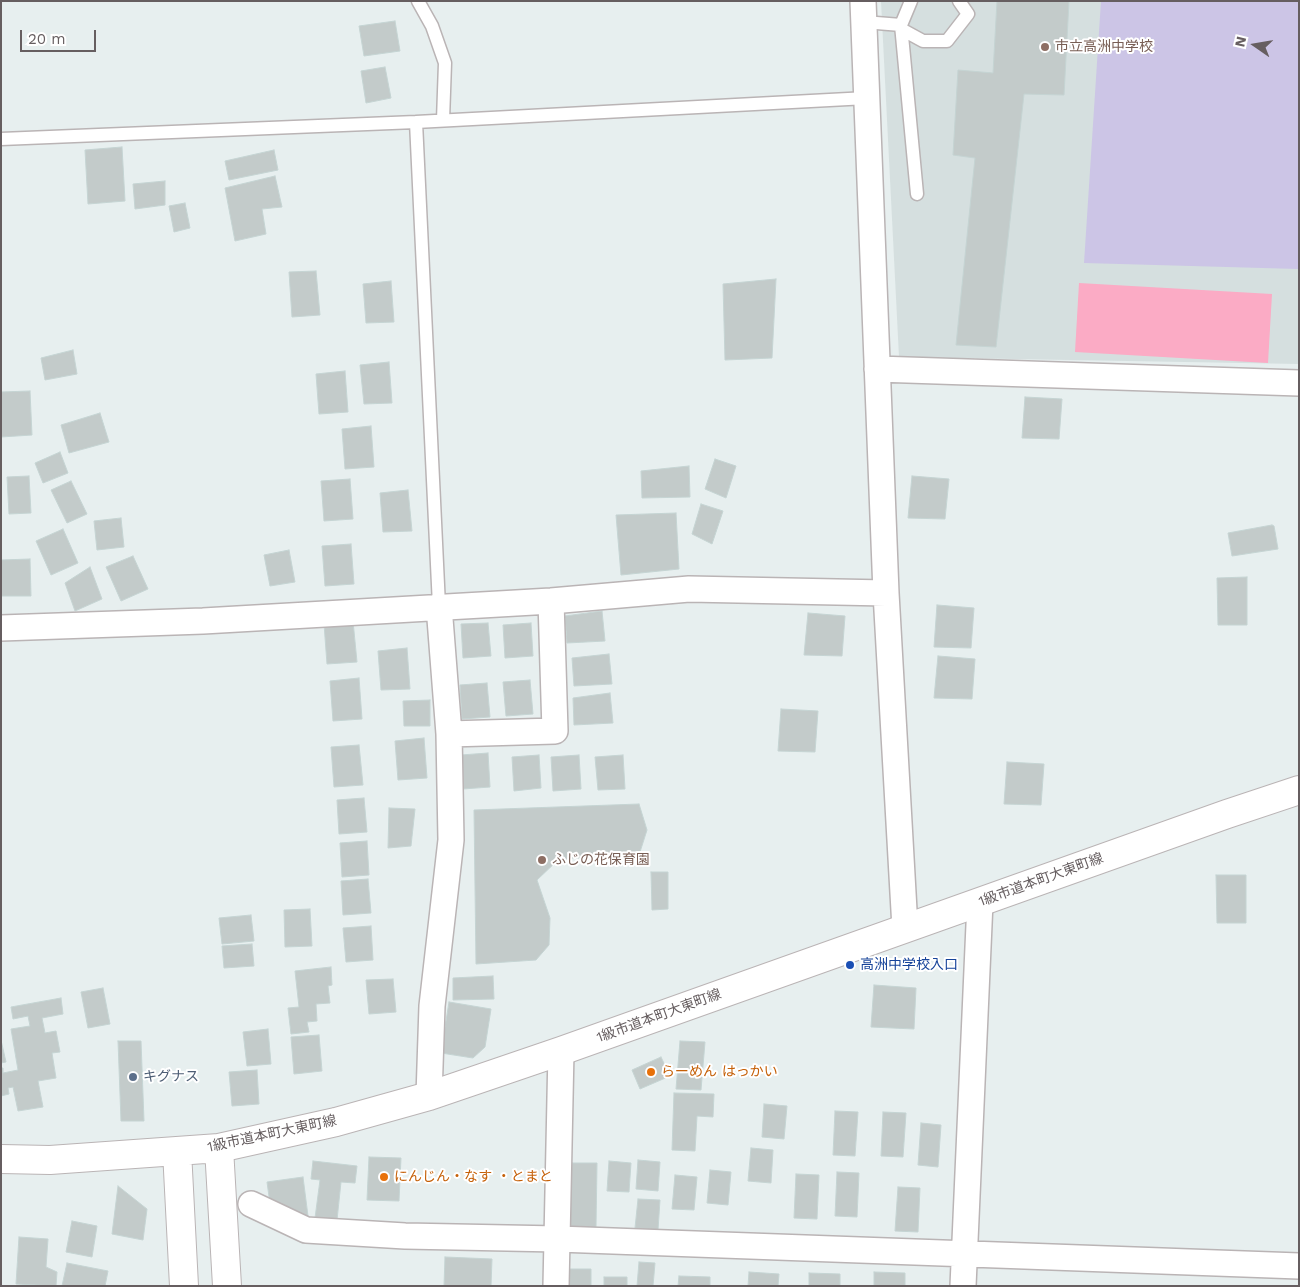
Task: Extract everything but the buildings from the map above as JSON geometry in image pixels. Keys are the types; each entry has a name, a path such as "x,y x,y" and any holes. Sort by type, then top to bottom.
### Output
{"street":[{"path":"863,11 886,593 905,928"},
{"path":"876,369 1299,383"},
{"path":"1,628 204,621 550,600 689,589 886,593"},
{"path":"449,734 556,731 550,600"},
{"path":"429,1096 432,1006 451,840 449,734 439,606"},
{"name":"1級市道本町大東町線","path":"1,1159 50,1160 219,1148 336,1122 429,1096 562,1051 1299,790"},
{"path":"963,1286 980,902"},
{"path":"556,1286 562,1051"},
{"path":"219,1148 227,1286"},
{"path":"177,1150 184,1286"},
{"path":"251,1204 306,1230 405,1236 558,1239 1299,1266"}],"lane":[{"path":"418,1 432,26 445,63 444,120"},
{"path":"911,1 901,27 917,194"},
{"path":"863,11 901,27 923,41 947,41 968,14 959,1"},
{"path":"1,139 416,122 867,98"},
{"path":"416,122 439,606"}],"shaded area":[{"path":"881,1 1299,1 1299,364 899,357"},
{"path":"1101,1 1299,1 1299,288 1298,269 1084,263"},
{"path":"1079,283 1272,294 1268,363 1075,352"}],"place":[{"name":"市立高洲中学校","path":"1045,47"},
{"name":"ふじの花保育園","path":"542,860"},
{"name":"高洲中学校入口","path":"850,965"},
{"name":"らーめん はっかい","path":"651,1072"},
{"name":"キグナス","path":"133,1077"},
{"name":"にんじん・なす ・とまと","path":"384,1177"}]}
